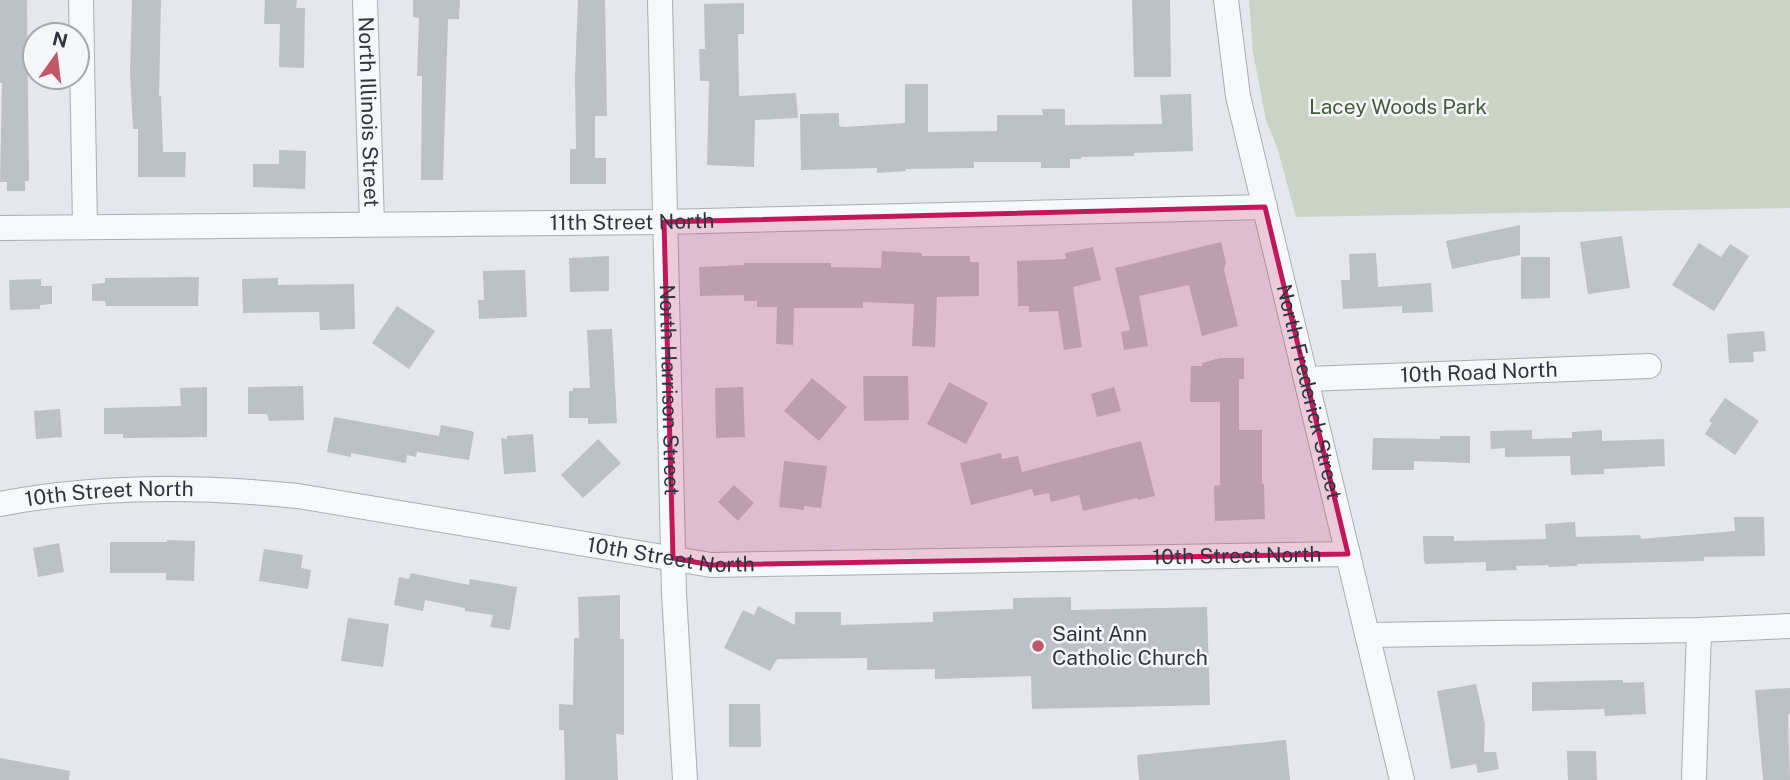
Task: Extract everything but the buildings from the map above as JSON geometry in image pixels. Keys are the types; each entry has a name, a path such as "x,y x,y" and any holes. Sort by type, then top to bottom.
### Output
{"street":[{"path":"81,0 85,226"},
{"name":"North Illinois Street","path":"365,0 372,224"},
{"name":"North Harrison Street","path":"660,0 674,558 685,780"},
{"name":"North Frederick Street","path":"1226,0 1238,96 1402,780"},
{"name":"11th Street North","path":"0,228 664,222 1265,206"},
{"name":"10th Road North","path":"1307,379 1649,366"},
{"name":"10th Street North","path":"0,504 51,494 200,489 250,491 298,496 711,565 1348,554"},
{"path":"1368,635 1790,626"},
{"path":"1694,777 1699,630"}],"highlighted area":[{"path":"1265,207 1348,554 711,565 673,558 664,222"}],"green space":[{"name":"Lacey Woods Park","path":"1249,0 1790,0 1790,208 1296,217 1278,150 1266,120 1253,52"}],"place":[{"name":"Saint Ann Catholic Church","path":"1038,646"}]}
